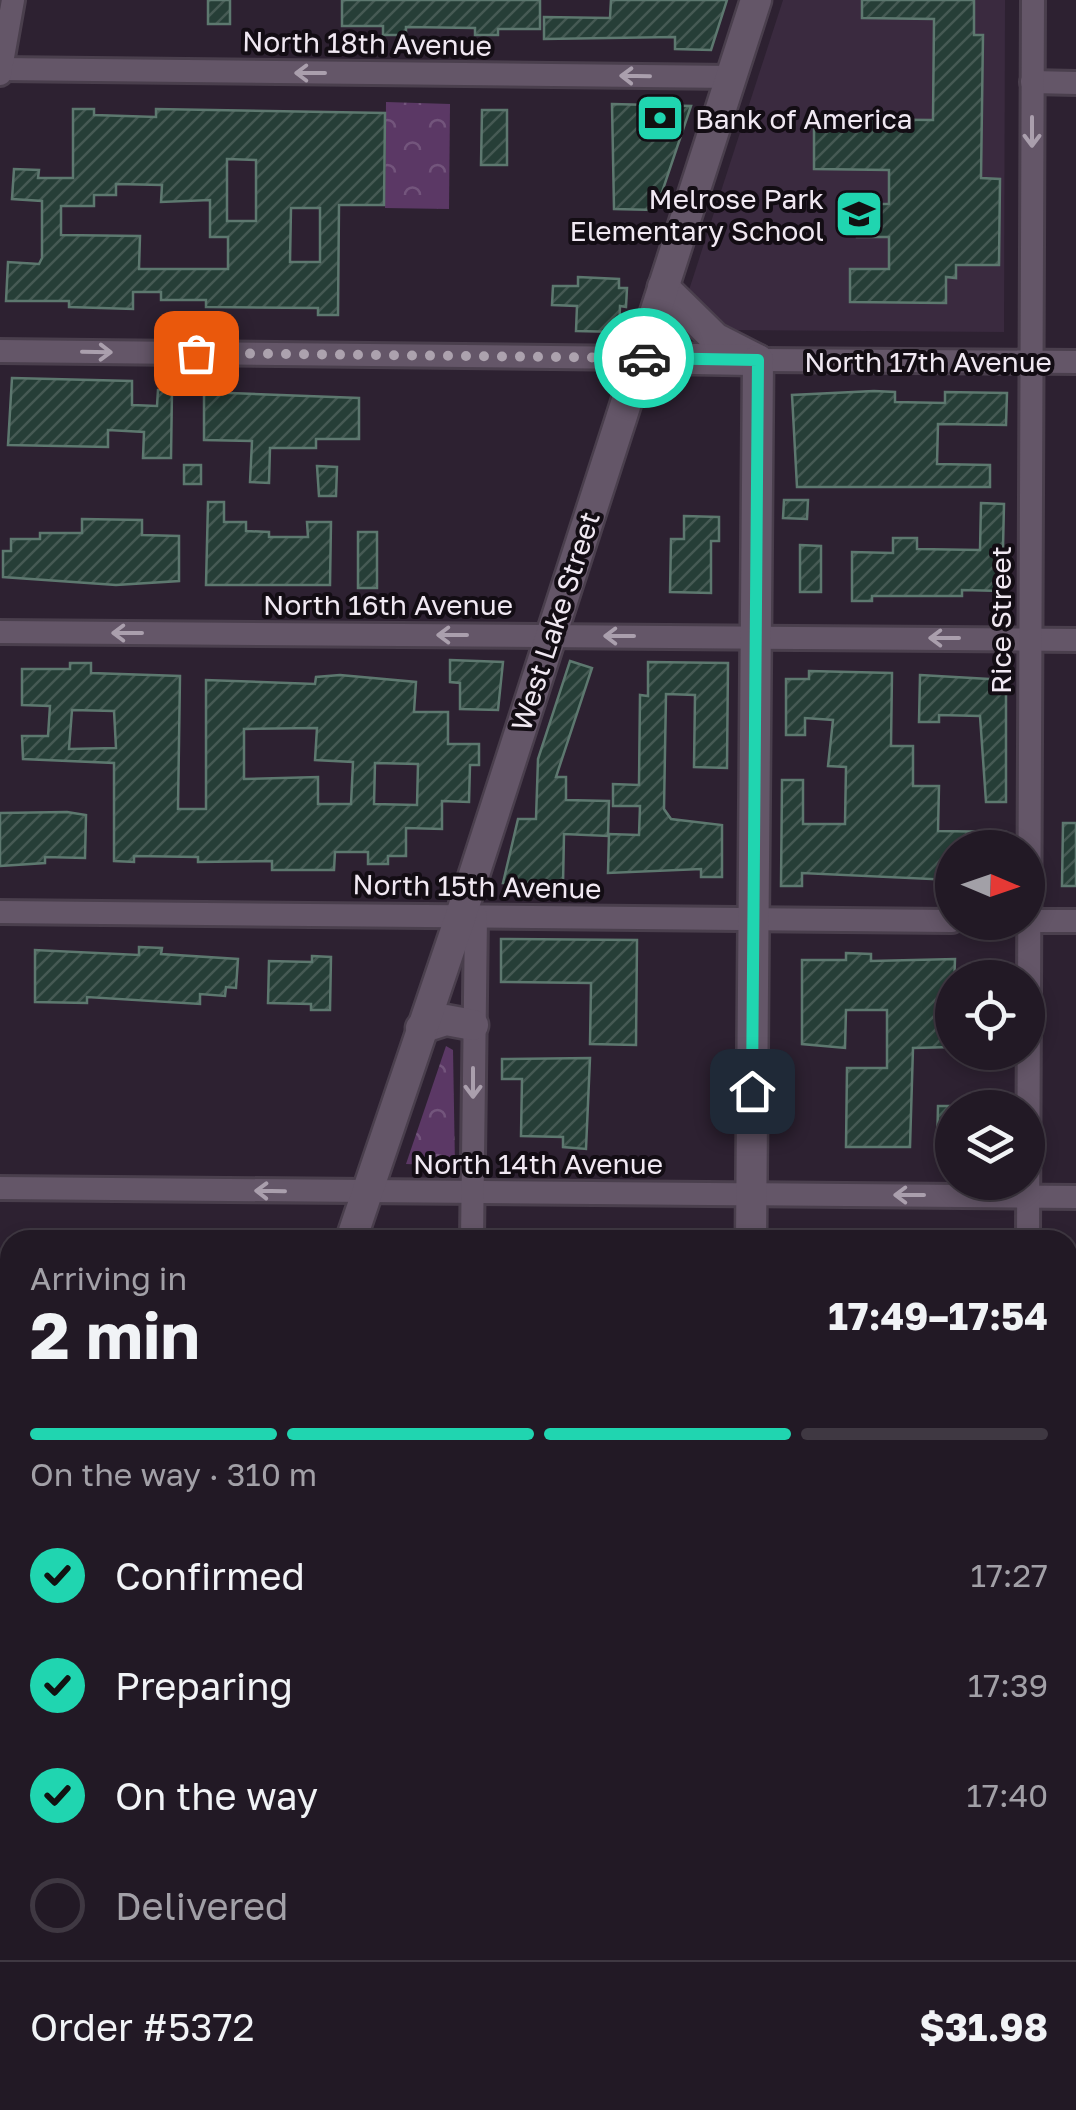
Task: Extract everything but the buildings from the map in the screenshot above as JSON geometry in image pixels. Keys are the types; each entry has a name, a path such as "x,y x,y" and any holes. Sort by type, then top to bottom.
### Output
{"main road":[{"name":"West Lake Street","path":"354,1230 422,1028 469,915 549,635 756,0"},
{"path":"663,286 716,338 758,360 751,1230"},
{"name":"North 17th Avenue","path":"639,358 758,360"},
{"path":"422,1028 446,1020 473,1024"}],"street":[{"path":"0,72 13,0"},
{"name":"Rice Street","path":"1029,830 1033,0"},
{"name":"North 18th Avenue","path":"0,72 733,77"},
{"path":"1032,82 1076,83"},
{"name":"North 17th Avenue","path":"0,351 639,358"},
{"name":"North 17th Avenue","path":"758,360 1076,362"},
{"name":"North 16th Avenue","path":"0,632 1076,640"},
{"name":"North 15th Avenue","path":"0,912 935,921"},
{"path":"469,915 472,1230"},
{"path":"1045,921 1076,921"},
{"name":"Rice Street","path":"1028,940 1028,1090"},
{"name":"North 14th Avenue","path":"0,1188 935,1195"},
{"name":"North 14th Avenue","path":"1045,1196 1076,1197"},
{"name":"Rice Street","path":"1028,1200 1028,1230"}],"shaded area":[{"name":"Melrose Park Elementary School","path":"783,0 1005,0 1004,332 726,330 689,290"}],"green space":[{"path":"386,102 450,104 449,209 385,208"},
{"path":"446,1046 453,1050 455,1166 406,1164"}],"way so far":[{"path":"196,353 644,358"}],"place":[{"name":"Bank of America","path":"660,118"},
{"name":"Melrose Park Elementary School","path":"859,214"}],"route":[{"path":"644,358 758,360 752,1091"}]}
